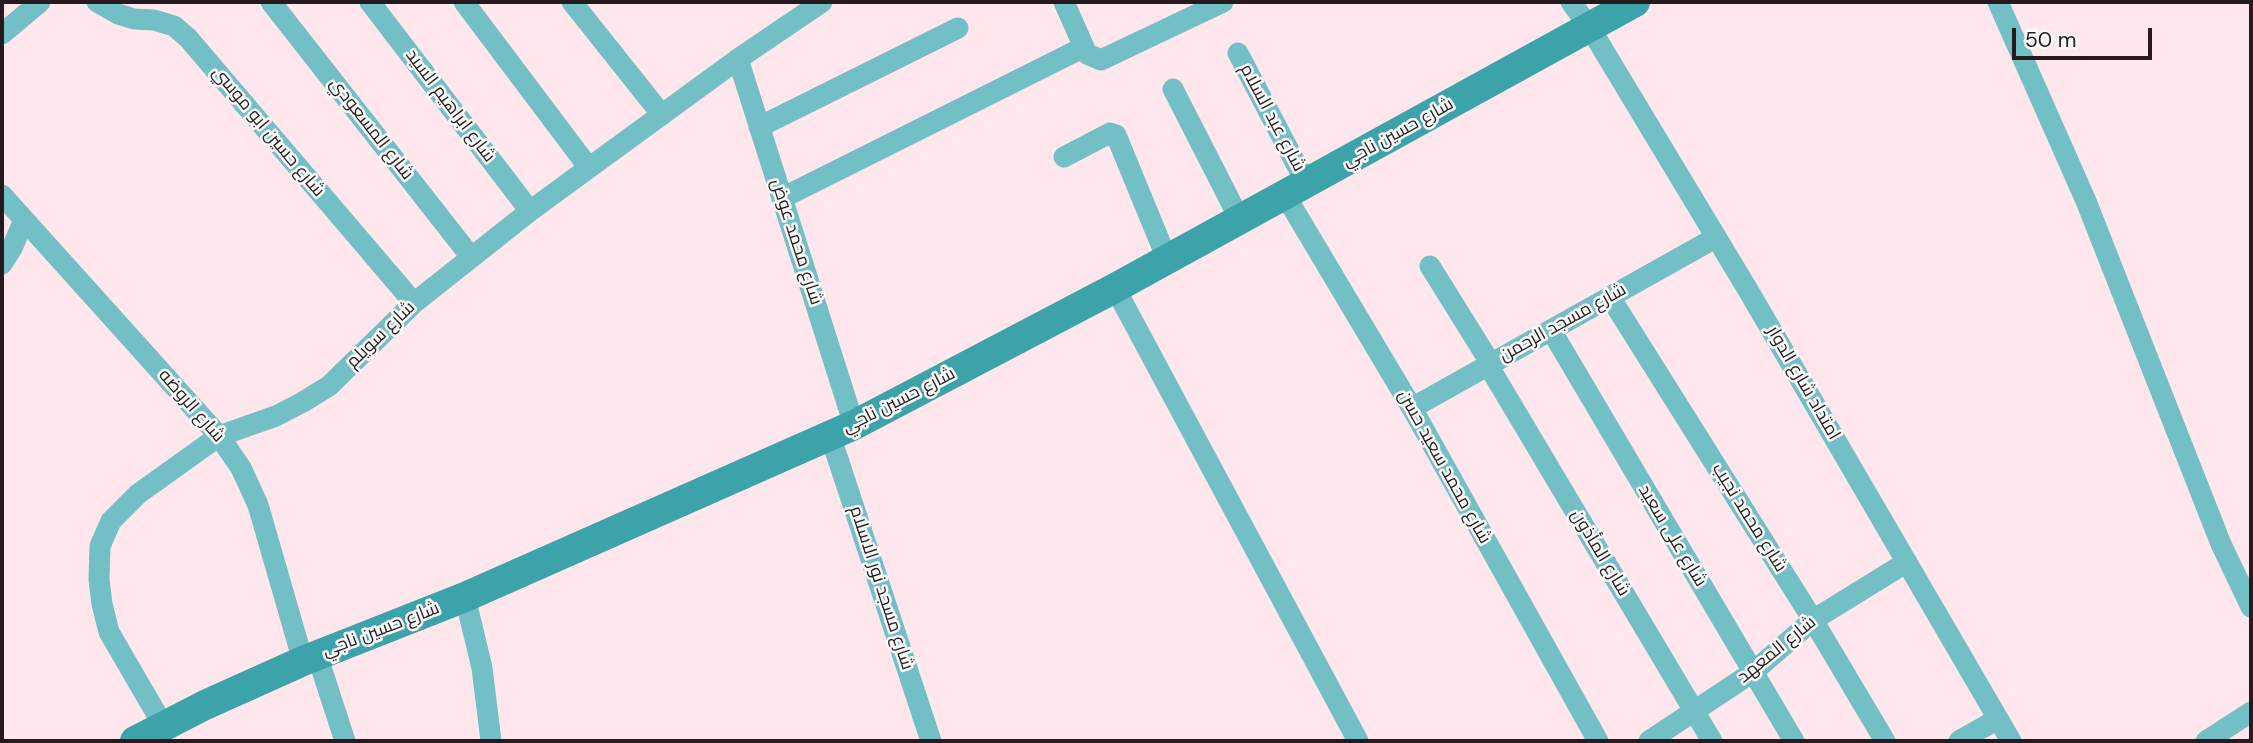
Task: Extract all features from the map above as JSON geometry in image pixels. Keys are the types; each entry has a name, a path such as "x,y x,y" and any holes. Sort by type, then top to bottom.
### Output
{"street":[{"path":"2,34 40,2"},
{"name":"شارع حسين ابو موسي","path":"97,2 118,14 134,19 158,11 188,38 414,303"},
{"name":"شارع المسعودي","path":"271,2 471,257"},
{"name":"شارع ابراهيم السيد","path":"370,2 530,211"},
{"path":"464,2 589,168"},
{"path":"572,2 662,115"},
{"name":"شارع سويلم","path":"163,725 110,632 102,604 99,580 100,546 111,521 138,494 219,436 276,416 328,386 414,303 530,211 738,59 822,2"},
{"path":"1064,2 1087,54 1101,60 1223,2"},
{"name":"امتداد شارع الدوار","path":"1571,2 1590,28 1755,302 2011,741"},
{"name":"شارع حسين ناجي","path":"135,741 163,725 310,658 465,597 842,430 1115,288 1635,2"},
{"path":"1998,2 2086,201 2221,544 2251,607"},
{"path":"759,127 958,27"},
{"path":"782,198 1084,47"},
{"name":"شارع عبد السلام","path":"1238,53 1296,189"},
{"name":"شارع محمد عوض","path":"738,59 782,198 842,430"},
{"path":"1173,89 1240,220"},
{"path":"1064,157 1110,133 1116,135 1167,259"},
{"name":"شارع محمد سعيد حسن","path":"1296,189 1412,408 1598,741"},
{"name":"شارع الروضه","path":"2,195 219,436 241,468 258,505 310,658 345,741"},
{"path":"2,264 24,220"},
{"name":"شارع مسجد الرحمن","path":"1412,408 1715,238"},
{"name":"شارع المأذون","path":"1430,266 1712,741"},
{"path":"1115,288 1358,741"},
{"name":"شارع محمد نجيب","path":"1610,297 1813,620 1885,741"},
{"name":"شارع على سعيد","path":"1551,330 1794,741"},
{"name":"شارع مسجد نور الاسلام","path":"842,430 931,741"},
{"name":"شارع المعهد","path":"1649,741 1753,672 1813,620 1908,562"},
{"path":"465,597 484,678 491,741"},
{"path":"2206,741 2251,712"},
{"path":"1959,741 1998,719"}]}
